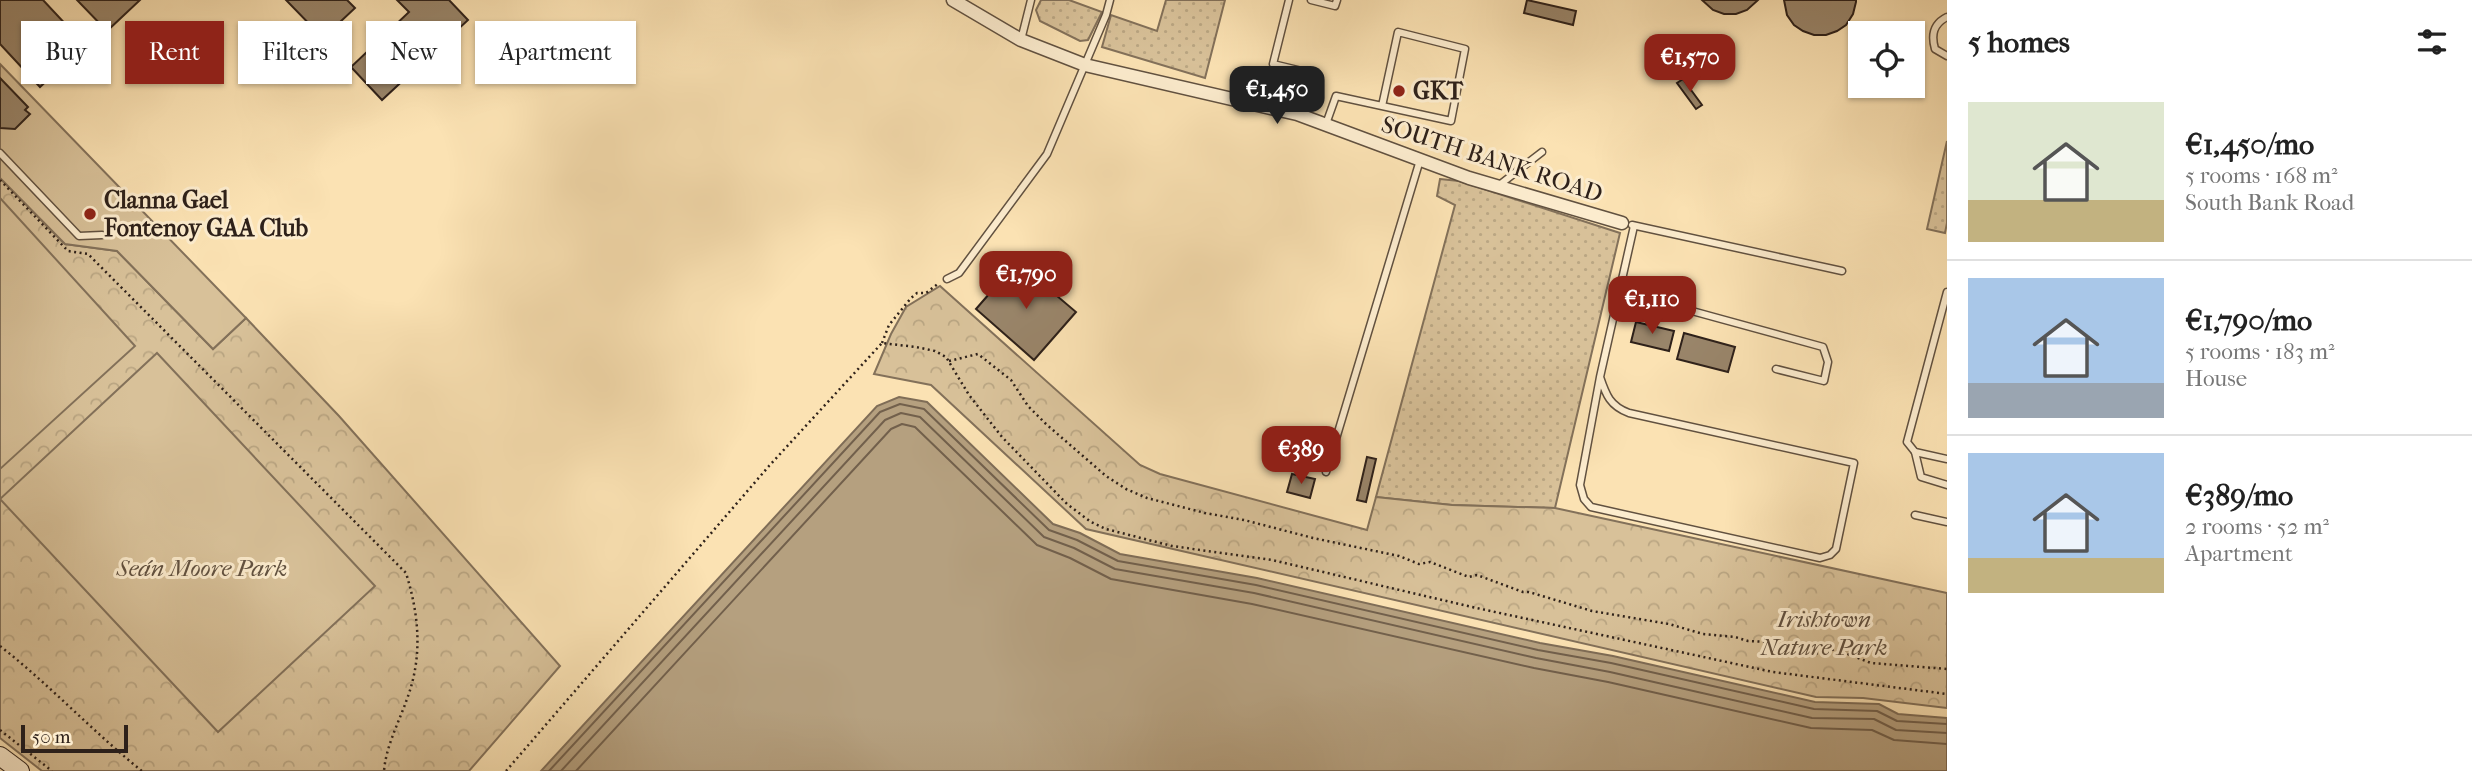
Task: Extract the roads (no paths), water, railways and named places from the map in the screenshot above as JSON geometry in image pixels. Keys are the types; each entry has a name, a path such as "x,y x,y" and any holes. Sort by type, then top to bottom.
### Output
{"main road":[{"path":"0,756 20,771"}],"street":[{"name":"SOUTH BANK ROAD","path":"953,0 1021,40 1085,65 1297,114 1498,186 1628,224"}],"lane":[{"path":"1021,40 1031,0"},
{"path":"947,279 959,273 1047,154 1110,0"},
{"path":"1289,0 1273,64 1302,71"},
{"path":"1311,0 1335,6 1337,0"},
{"path":"1947,16 1939,21 1932,36 1935,49 1947,56"},
{"path":"1325,125 1336,96 1382,106 1451,121 1465,49 1398,32 1382,106"},
{"path":"1498,186 1542,152"},
{"path":"0,153 79,236 102,235"},
{"path":"1326,472 1420,160"},
{"path":"1600,377 1607,398 1619,409 1629,413 1854,463 1836,549 1830,555 1820,558 1591,507 1584,499 1580,485 1600,377 1619,291 1628,224 1842,271"},
{"path":"1619,291 1823,347 1828,362 1824,380 1776,369"},
{"path":"1947,292 1907,442 1915,452 1921,477 1947,485"},
{"path":"1915,452 1947,459"},
{"path":"1916,515 1947,522"}],"water":[{"path":"899,397 927,402 1053,524 1080,533 1120,554 1257,578 1815,702 1879,704 1898,714 1947,718 1947,771 541,771 877,406"}],"place":[{"name":"GKT","path":"1399,91"},
{"name":"Clanna Gael Fontenoy GAA Club","path":"90,214"}],"park label":[{"name":"Seán Moore Park","path":"202,568"},
{"name":"Irishtown Nature Park","path":"1824,633"}]}
